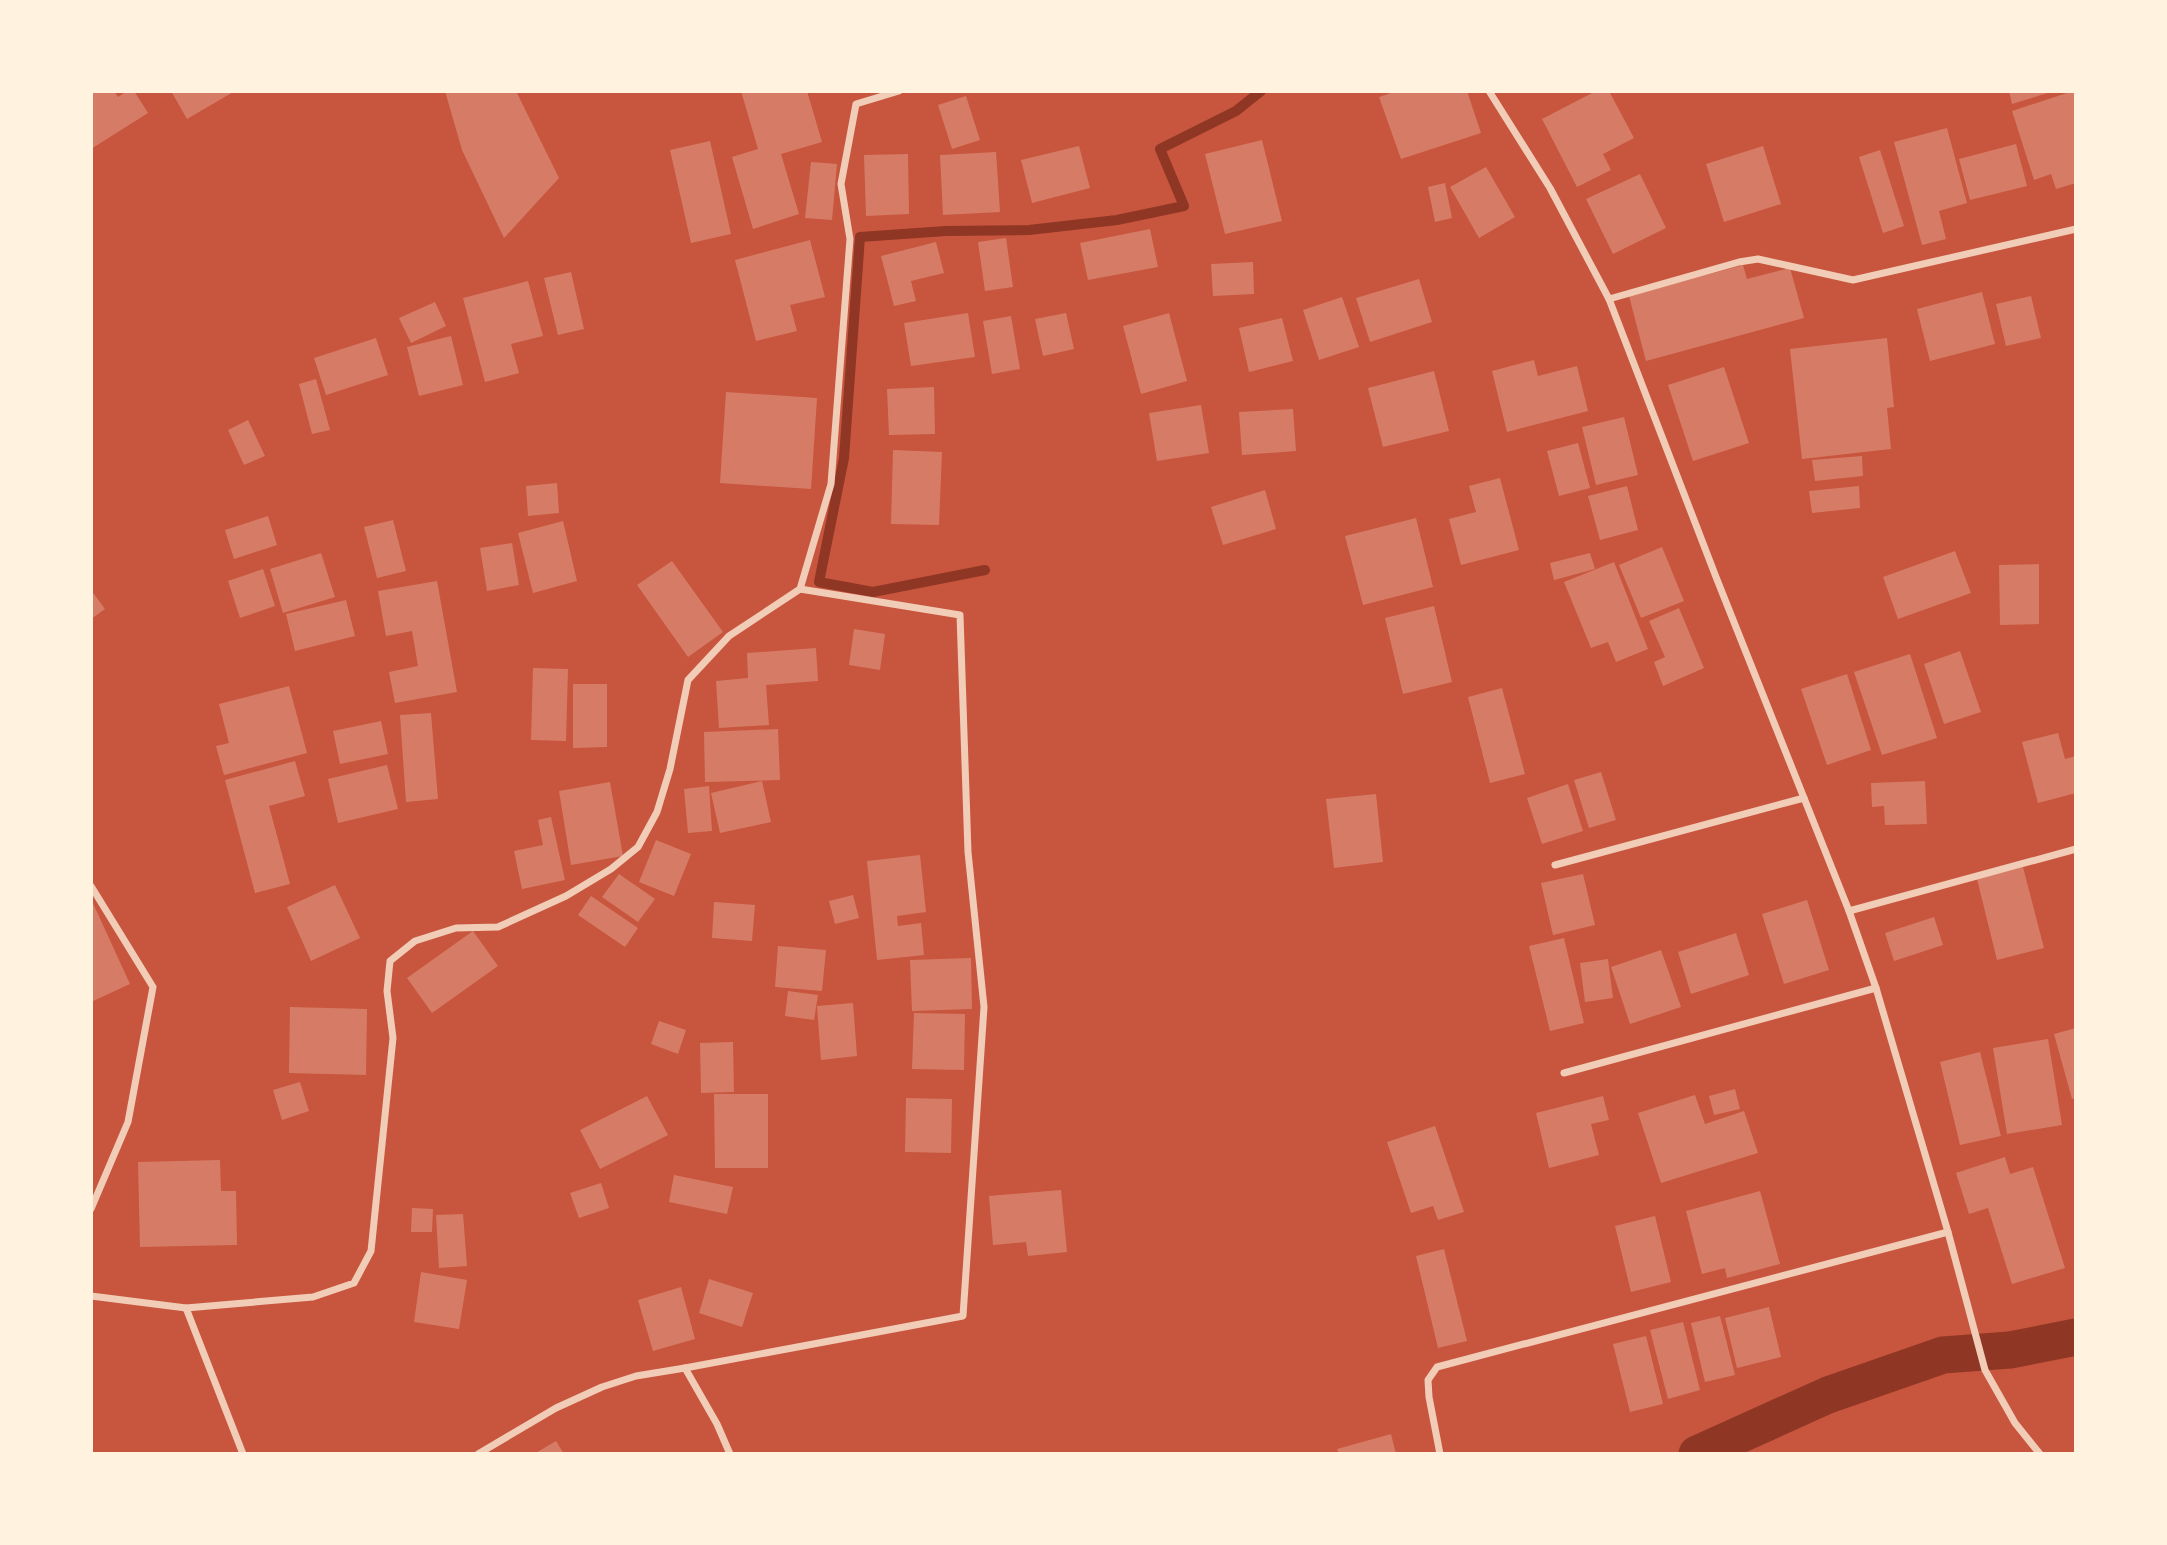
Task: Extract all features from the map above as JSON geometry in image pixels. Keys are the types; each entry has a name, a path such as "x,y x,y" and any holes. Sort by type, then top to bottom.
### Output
{"street":[{"path":"91,1296 186,1308 313,1297 354,1283 372,1251 393,1038 387,991 390,961 415,941 456,928 498,927 555,901 611,869 638,847 657,812 670,769 688,680 729,636 800,589 831,484 850,239 841,184 856,104 899,91"},
{"path":"1489,91 1550,188 1609,299 1849,911 1875,988 1948,1233 1984,1370 2015,1423 2040,1454"},
{"path":"1609,299 1758,259 1853,280 2076,229"},
{"path":"480,1454 556,1408 602,1387 636,1376 963,1316 984,1007 968,852 960,615 800,589"},
{"path":"1555,865 1804,798"},
{"path":"1849,911 2076,849"},
{"path":"91,886 153,987 128,1122 91,1209"},
{"path":"1563,1073 1875,988"},
{"path":"1440,1454 1428,1380 1437,1367 1948,1233"},
{"path":"186,1308 243,1454"},
{"path":"685,1368 717,1424 730,1454"}],"building":[{"path":"91,91 114,91 118,97 127,91 134,91 148,113 91,149"},
{"path":"171,91 235,91 187,119"},
{"path":"445,91 516,91 559,178 504,238 462,150"},
{"path":"741,91 807,91 822,142 781,154 799,214 753,229 732,157 758,149"},
{"path":"1397,91 1467,91 1481,133 1401,159 1379,97"},
{"path":"1596,91 1609,91 1634,138 1603,154 1611,170 1577,187 1542,119"},
{"path":"2009,91 2051,91 2051,92 2012,104"},
{"path":"2076,91 2076,183 2056,189 2051,174 2034,180 2012,111"},
{"path":"966,96 980,140 952,149 938,105"},
{"path":"1947,128 1967,203 1939,211 1946,239 1922,245 1894,142"},
{"path":"1262,140 1282,221 1225,234 1205,154"},
{"path":"710,141 731,234 691,243 670,150"},
{"path":"2016,144 2027,186 1970,200 1959,159"},
{"path":"1079,146 1090,188 1032,203 1021,160"},
{"path":"1763,146 1781,204 1724,222 1706,164"},
{"path":"1880,150 1904,226 1883,233 1859,157"},
{"path":"996,152 1000,212 943,215 940,155"},
{"path":"908,154 909,214 866,216 864,155"},
{"path":"811,162 837,164 832,220 805,218"},
{"path":"1486,167 1515,217 1479,238 1450,187"},
{"path":"1640,174 1666,228 1613,254 1586,199"},
{"path":"1445,183 1452,218 1435,222 1428,187"},
{"path":"1150,229 1158,267 1088,280 1080,243"},
{"path":"1006,238 1013,287 985,291 978,242"},
{"path":"810,240 825,297 790,305 797,331 756,341 735,260"},
{"path":"936,242 944,273 911,281 916,301 894,306 881,256"},
{"path":"1253,262 1254,294 1213,296 1211,264"},
{"path":"1743,265 1747,279 1790,268 1804,318 1646,361 1629,296"},
{"path":"571,272 584,329 558,335 544,278"},
{"path":"1419,279 1432,322 1370,342 1356,298"},
{"path":"528,281 543,336 511,344 519,373 485,382 463,298"},
{"path":"1982,292 1995,344 1930,361 1917,309"},
{"path":"2031,296 2041,338 2006,346 1996,304"},
{"path":"1342,297 1359,347 1319,360 1303,310"},
{"path":"435,302 446,326 411,343 399,318"},
{"path":"968,313 975,357 911,366 904,323"},
{"path":"1066,313 1074,349 1043,356 1035,319"},
{"path":"1169,313 1187,381 1141,394 1123,326"},
{"path":"1011,316 1020,369 992,374 983,321"},
{"path":"1282,318 1293,361 1249,372 1239,328"},
{"path":"451,336 463,385 419,396 407,347"},
{"path":"376,338 388,375 326,395 314,358"},
{"path":"1887,338 1894,407 1887,408 1891,449 1802,459 1790,349"},
{"path":"1534,360 1538,376 1577,366 1588,411 1507,432 1492,371"},
{"path":"1724,367 1749,443 1693,461 1668,385"},
{"path":"1434,371 1449,431 1383,447 1368,388"},
{"path":"316,379 330,430 312,434 299,384"},
{"path":"934,387 935,434 889,435 887,389"},
{"path":"726,392 817,398 811,489 720,483"},
{"path":"1201,405 1209,453 1157,461 1149,413"},
{"path":"1293,409 1296,451 1242,455 1239,412"},
{"path":"1624,417 1638,475 1596,485 1582,427"},
{"path":"248,420 265,456 244,465 228,430"},
{"path":"1578,443 1590,488 1559,496 1547,451"},
{"path":"893,450 942,452 939,525 891,524"},
{"path":"1862,456 1863,476 1815,481 1812,460"},
{"path":"1500,478 1519,550 1461,565 1449,519 1476,512 1469,486"},
{"path":"557,483 559,513 528,516 526,486"},
{"path":"1627,486 1638,530 1600,540 1588,496"},
{"path":"1859,486 1860,508 1812,513 1809,491"},
{"path":"1265,490 1276,529 1223,545 1211,507"},
{"path":"268,516 277,545 234,559 225,530"},
{"path":"1416,518 1433,587 1363,605 1345,536"},
{"path":"393,520 406,571 377,578 364,527"},
{"path":"563,521 577,581 533,593 518,533"},
{"path":"512,543 519,585 487,591 480,548"},
{"path":"1662,547 1684,601 1641,618 1619,565"},
{"path":"1955,551 1971,593 1898,619 1883,577"},
{"path":"321,553 335,597 283,613 270,569"},
{"path":"1590,553 1595,569 1554,580 1550,563"},
{"path":"672,561 723,632 688,657 637,585"},
{"path":"1614,562 1648,649 1616,662 1608,642 1591,648 1564,582"},
{"path":"2039,564 2039,624 2000,625 1999,565"},
{"path":"263,569 275,606 240,618 228,581"},
{"path":"437,581 457,692 395,703 389,672 418,666 412,631 386,636 378,591"},
{"path":"91,590 105,609 91,619"},
{"path":"346,600 355,636 295,651 286,614"},
{"path":"1434,606 1452,682 1403,694 1385,618"},
{"path":"1679,608 1704,668 1663,686 1654,662 1665,657 1649,621"},
{"path":"854,629 885,634 880,670 849,665"},
{"path":"816,648 818,681 766,685 769,725 719,728 716,681 748,678 747,653"},
{"path":"1960,651 1981,712 1944,724 1924,664"},
{"path":"1910,654 1937,738 1882,755 1854,672"},
{"path":"533,668 568,669 566,741 531,740"},
{"path":"1847,674 1871,750 1827,765 1801,689"},
{"path":"573,684 607,684 607,747 573,748"},
{"path":"289,686 307,753 224,775 216,746 229,743 219,704"},
{"path":"1502,688 1525,774 1490,783 1468,697"},
{"path":"431,713 438,799 406,802 400,715"},
{"path":"381,721 388,754 340,764 333,731"},
{"path":"778,729 780,780 705,782 704,732"},
{"path":"2058,733 2065,759 2076,756 2076,793 2038,803 2022,742"},
{"path":"295,761 305,796 269,806 290,884 255,893 225,780"},
{"path":"387,765 398,809 338,823 328,779"},
{"path":"1601,772 1616,820 1589,828 1574,780"},
{"path":"762,781 771,822 720,833 711,793"},
{"path":"1925,781 1927,824 1885,825 1884,806 1872,807 1871,783"},
{"path":"610,782 623,856 571,865 559,791"},
{"path":"1568,784 1583,831 1542,844 1527,798"},
{"path":"709,786 712,831 688,833 684,789"},
{"path":"1376,794 1383,862 1334,868 1326,799"},
{"path":"551,817 565,880 522,889 514,851 543,845 538,820"},
{"path":"656,840 691,854 674,896 639,882"},
{"path":"920,855 926,912 897,916 898,926 921,923 924,955 877,960 867,861"},
{"path":"2023,867 2044,948 1997,960 1977,879"},
{"path":"619,874 655,899 638,922 602,897"},
{"path":"1583,874 1595,925 1553,935 1541,883"},
{"path":"335,885 360,938 311,961 287,907"},
{"path":"853,895 859,918 835,924 829,901"},
{"path":"591,896 638,928 625,947 578,915"},
{"path":"91,899 130,984 91,1002"},
{"path":"1807,900 1829,970 1784,984 1762,914"},
{"path":"714,902 755,905 752,941 712,938"},
{"path":"1934,917 1943,945 1894,961 1885,933"},
{"path":"473,931 498,966 432,1013 407,978"},
{"path":"1736,933 1749,975 1691,994 1678,952"},
{"path":"1564,938 1584,1023 1550,1031 1529,946"},
{"path":"778,946 826,950 822,991 775,987"},
{"path":"1661,950 1681,1007 1630,1024 1611,967"},
{"path":"971,958 972,1009 912,1011 910,960"},
{"path":"1608,959 1613,998 1585,1002 1580,963"},
{"path":"788,991 818,995 814,1020 785,1016"},
{"path":"853,1003 857,1056 821,1060 817,1006"},
{"path":"290,1007 367,1009 366,1075 289,1073"},
{"path":"914,1013 965,1014 964,1070 912,1069"},
{"path":"659,1021 686,1030 678,1054 651,1044"},
{"path":"2076,1028 2076,1098 2072,1099 2054,1034"},
{"path":"2048,1039 2062,1125 2007,1134 1993,1048"},
{"path":"733,1042 734,1092 701,1093 700,1043"},
{"path":"1980,1052 2001,1136 1960,1145 1940,1062"},
{"path":"300,1082 309,1111 282,1120 273,1090"},
{"path":"1735,1089 1740,1109 1714,1115 1709,1096"},
{"path":"714,1094 768,1094 768,1168 715,1168"},
{"path":"1695,1095 1705,1124 1744,1111 1758,1153 1661,1183 1638,1113"},
{"path":"647,1096 668,1135 600,1169 580,1130"},
{"path":"1603,1096 1609,1120 1591,1124 1599,1155 1549,1168 1536,1113"},
{"path":"906,1098 952,1099 951,1153 905,1152"},
{"path":"1435,1126 1464,1212 1438,1220 1433,1206 1411,1213 1387,1142"},
{"path":"2005,1157 2010,1174 2033,1167 2065,1268 2012,1284 1988,1208 1969,1214 1956,1173"},
{"path":"220,1160 221,1191 236,1191 237,1245 140,1247 138,1162"},
{"path":"674,1175 733,1187 727,1214 669,1202"},
{"path":"601,1183 609,1208 579,1218 570,1193"},
{"path":"1061,1190 1067,1252 1028,1256 1026,1242 993,1245 989,1196"},
{"path":"1760,1191 1780,1264 1727,1278 1725,1268 1702,1274 1686,1211"},
{"path":"412,1208 433,1209 432,1232 411,1232"},
{"path":"463,1214 467,1266 439,1268 436,1215"},
{"path":"1655,1216 1671,1282 1631,1292 1615,1226"},
{"path":"1444,1249 1467,1341 1438,1348 1416,1256"},
{"path":"421,1272 467,1280 459,1329 414,1322"},
{"path":"709,1279 753,1293 742,1327 699,1313"},
{"path":"681,1287 695,1339 653,1351 638,1300"},
{"path":"1769,1307 1781,1357 1737,1368 1725,1318"},
{"path":"1720,1316 1735,1375 1705,1382 1691,1323"},
{"path":"1683,1322 1700,1390 1668,1399 1650,1330"},
{"path":"1646,1336 1663,1404 1630,1412 1613,1344"},
{"path":"1391,1434 1396,1454 1339,1454 1337,1449"},
{"path":"556,1441 564,1454 534,1454"}],"waterway":[{"path":"985,570 873,592 819,582 844,458 860,237 946,231 1029,230 1117,220 1184,206 1160,149 1236,111 1261,91"},
{"path":"1697,1454 1828,1395 1943,1355 2010,1350 2076,1337"}]}
